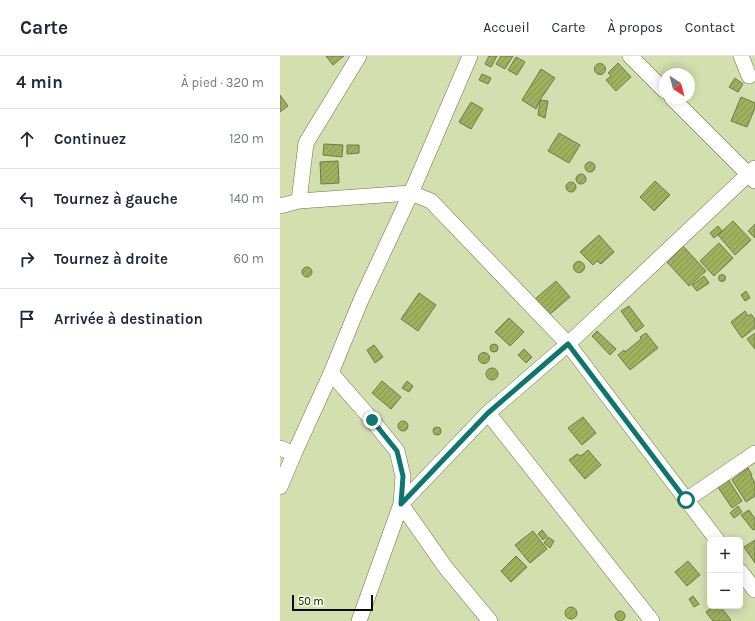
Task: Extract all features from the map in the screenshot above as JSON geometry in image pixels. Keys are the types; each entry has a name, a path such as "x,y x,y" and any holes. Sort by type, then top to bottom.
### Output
{"street":[{"path":"299,201 306,143 359,56"},
{"path":"280,487 287,451 331,373 361,300 411,192 470,56"},
{"path":"630,56 659,85"},
{"path":"741,56 749,76"},
{"path":"401,504 488,413 568,344 753,174 678,104"},
{"path":"280,206 299,201 411,192 431,201 568,344 715,537"},
{"path":"331,373 397,451 403,476 401,504 359,621"},
{"path":"488,413 652,621"},
{"path":"686,500 755,453"},
{"path":"401,504 446,568 490,621"},
{"path":"742,573 755,590"}],"building":[{"path":"326,56 344,56 333,65"},
{"path":"489,56 497,56 491,67 485,64"},
{"path":"501,56 513,56 505,69 496,64"},
{"path":"516,57 525,62 517,75 508,70"},
{"path":"618,63 631,77 616,91 606,80 611,76 608,73"},
{"path":"598,64 602,64 604,65 604,73 598,74 595,71 595,67"},
{"path":"541,69 555,78 540,100 536,109 522,100"},
{"path":"482,74 491,78 488,84 479,80"},
{"path":"735,78 743,84 738,92 729,87"},
{"path":"280,95 288,106 280,112"},
{"path":"741,97 755,103 755,108 747,127 731,121"},
{"path":"540,100 548,101 545,118 538,115"},
{"path":"471,102 483,109 471,129 459,122"},
{"path":"559,133 580,145 569,163 548,151"},
{"path":"324,144 343,145 342,157 323,155"},
{"path":"347,145 359,145 359,153 347,154"},
{"path":"338,161 339,183 321,184 320,162"},
{"path":"588,162 592,162 594,163 594,171 588,172 585,169 585,165"},
{"path":"579,174 583,174 585,175 585,183 579,184 576,181 576,177"},
{"path":"655,181 670,195 654,211 640,197"},
{"path":"569,182 573,182 575,183 575,191 569,192 566,189 566,185"},
{"path":"733,221 751,240 735,255 718,235"},
{"path":"755,224 755,238 748,231"},
{"path":"718,226 722,231 714,238 710,233"},
{"path":"599,235 614,252 601,264 597,261 593,265 580,252"},
{"path":"719,243 733,258 714,276 700,261"},
{"path":"683,246 706,271 689,286 666,261"},
{"path":"579,261 583,263 585,267 583,271 579,273 575,271 573,267 575,263"},
{"path":"305,267 309,267 311,268 311,276 305,277 302,274 302,270"},
{"path":"722,275 725,278 722,281 719,278"},
{"path":"704,276 709,283 697,291 692,285"},
{"path":"556,281 570,297 549,315 535,299"},
{"path":"746,291 750,298 745,301 741,295"},
{"path":"419,293 436,305 418,331 401,319"},
{"path":"629,306 644,326 636,332 621,311"},
{"path":"745,311 748,316 751,314 755,319 755,328 742,338 731,322"},
{"path":"509,318 524,332 510,346 495,332"},
{"path":"597,331 616,349 610,355 592,336"},
{"path":"646,333 658,348 630,370 618,355 624,350 625,352"},
{"path":"755,333 755,349 747,339"},
{"path":"492,344 496,344 498,348 496,352 492,352 490,350 490,346"},
{"path":"374,345 383,357 375,363 367,350"},
{"path":"524,349 532,357 526,363 518,355"},
{"path":"484,352 488,354 490,358 488,362 484,364 480,362 478,358 480,354"},
{"path":"492,368 496,370 498,374 496,378 492,380 488,378 486,374 488,370"},
{"path":"382,381 401,397 391,409 372,393"},
{"path":"407,381 413,386 409,392 402,388"},
{"path":"583,417 596,433 582,445 568,428"},
{"path":"401,421 405,421 407,422 407,430 401,431 398,428 398,424"},
{"path":"435,427 439,427 441,431 439,435 435,435 433,433 433,429"},
{"path":"588,450 601,465 585,479 569,460 577,454 581,456"},
{"path":"748,468 755,483 755,496 746,502 732,480"},
{"path":"728,479 742,501 732,508 717,486"},
{"path":"738,506 742,512 734,518 730,513"},
{"path":"749,510 755,519 755,529 753,530 741,515"},
{"path":"542,530 547,536 543,540 538,534"},
{"path":"533,531 547,549 530,563 515,545"},
{"path":"548,537 554,541 550,548 544,543"},
{"path":"755,540 755,563 744,547"},
{"path":"516,556 527,567 511,582 501,571"},
{"path":"688,561 700,575 687,586 675,572"},
{"path":"693,596 699,604 694,607 689,599"},
{"path":"569,607 573,607 577,613 573,619 569,619 565,615 565,611"},
{"path":"710,609 722,609 731,620 713,621 706,612"},
{"path":"618,611 622,611 624,612 624,620 618,621 615,618 615,614"}],"route":[{"path":"372,420 397,451 403,476 401,504 488,413 568,344 686,500"}]}
